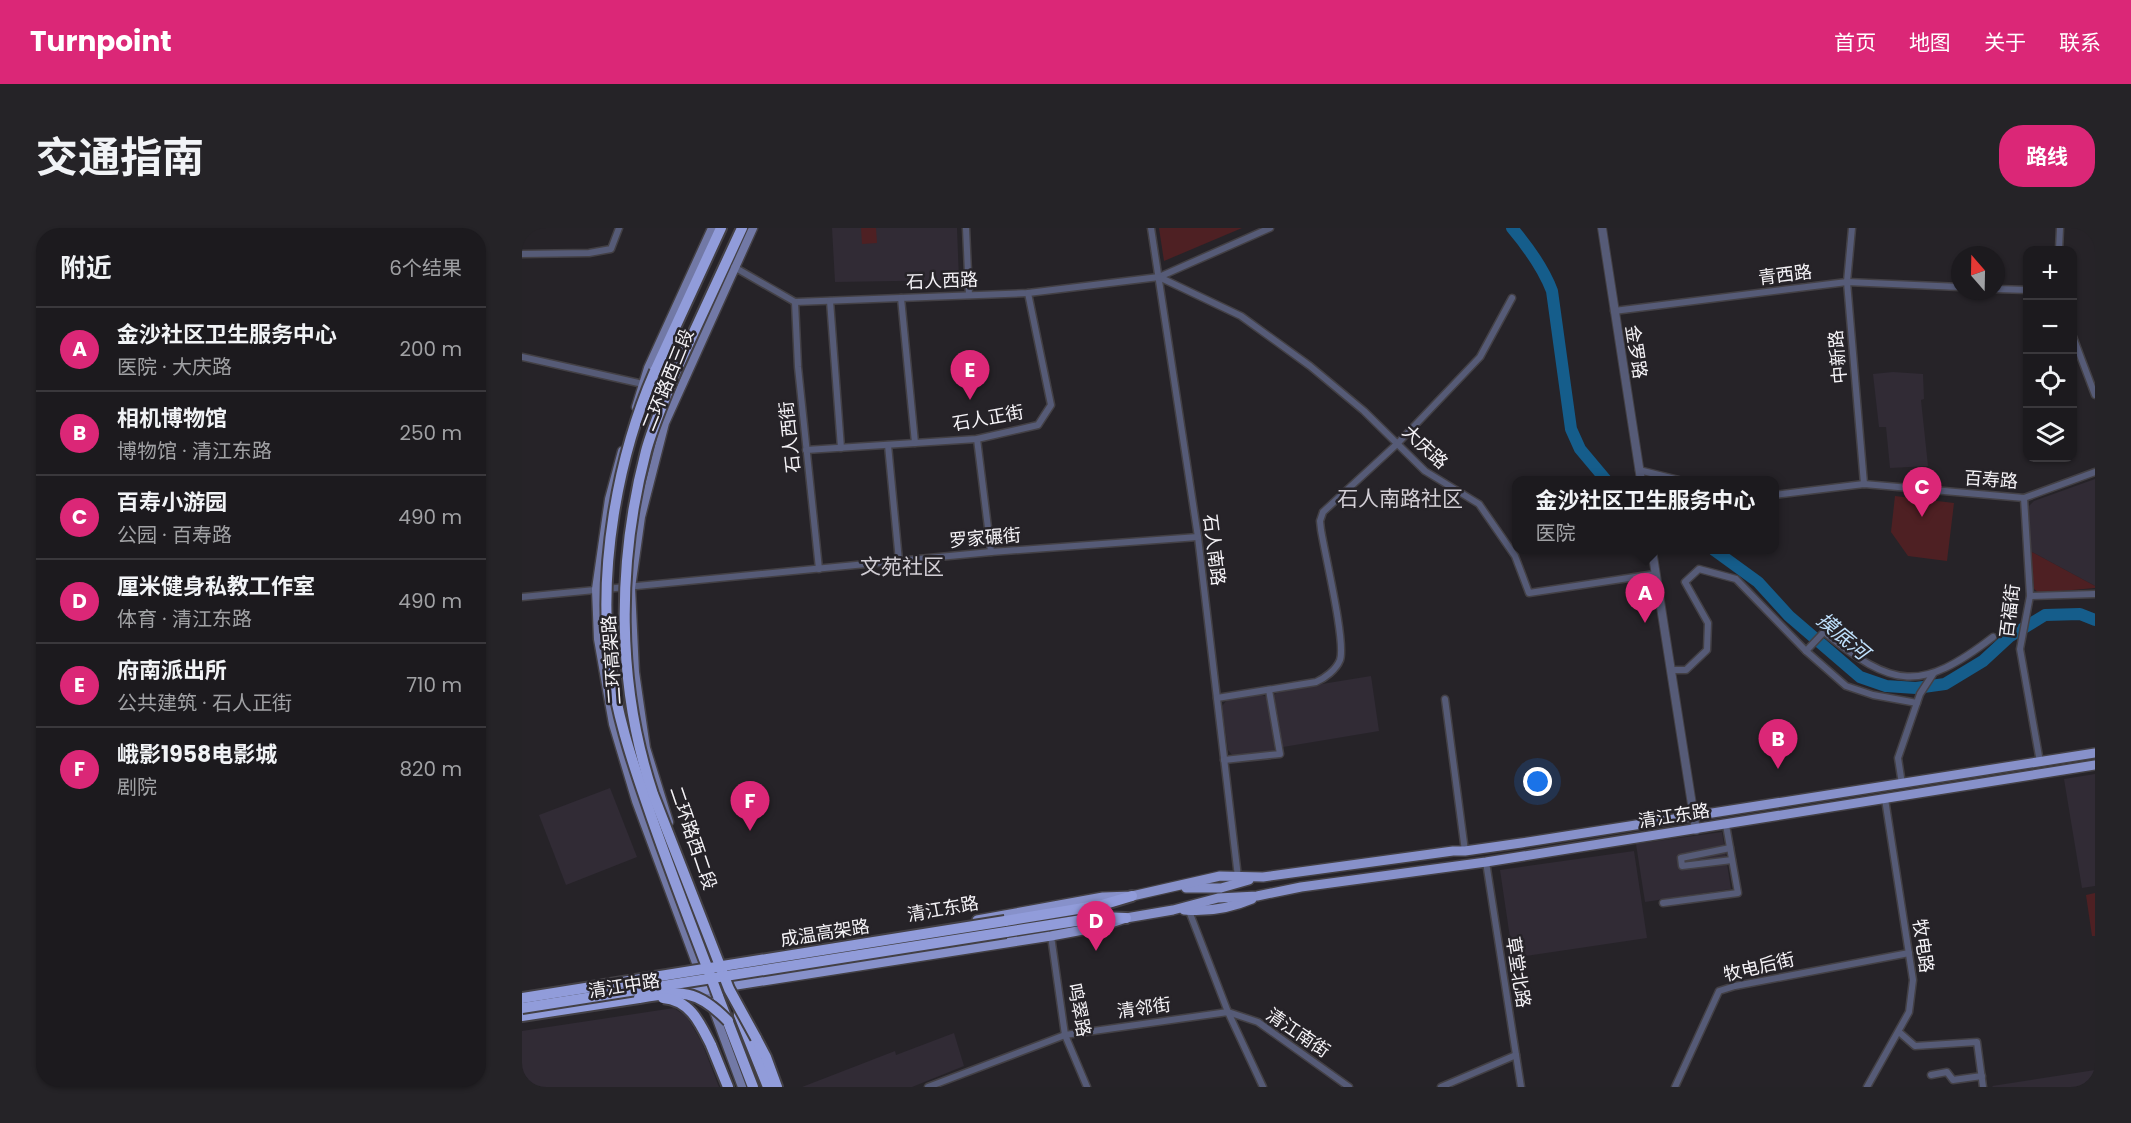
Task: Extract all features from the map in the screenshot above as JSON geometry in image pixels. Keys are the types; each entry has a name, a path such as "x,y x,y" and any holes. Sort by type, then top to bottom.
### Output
{"highway":[{"name":"二环高架路","path":"721,228 649,385 638,418 621,477 610,539 606,608 612,673 630,754 659,840 753,1087"},
{"name":"二环高架路","path":"742,228 675,373 647,449 630,525 625,591 630,699 644,768 769,1087"},
{"name":"成温高架路","path":"522,1008 1006,926 1102,905 1132,896"},
{"name":"成温高架路","path":"522,996 1006,926 1101,917 1125,918"},
{"path":"730,987 766,1058 777,1087"},
{"path":"522,1017 678,993 706,1001 728,1021"},
{"path":"639,998 667,998 688,1008 696,1016 711,1045 728,1087"}],"main road":[{"name":"二环路西三段","path":"596,589 609,499 648,368 711,228"},
{"name":"二环路西三段","path":"632,588 640,518 665,423 753,228"},
{"name":"二环路西二段","path":"632,588 635,672 646,747 674,837 730,987"},
{"path":"596,589 598,639 613,724 636,801 742,1087"},
{"name":"清江东路","path":"1169,889 1221,888 1263,877 1465,851 1695,817 2095,753"},
{"name":"清江东路","path":"730,987 1051,936 1099,927 1125,918 1173,910 1218,898 1257,896 1301,887 1486,862 2095,765"},
{"name":"清江东路","path":"722,963 987,919 1103,897 1132,896 1220,876 1263,877"},
{"name":"清江东路","path":"1173,910 1211,910 1240,904 1257,896"},
{"name":"清江中路","path":"522,996 722,963"},
{"name":"清江中路","path":"522,1017 730,987"}],"street":[{"path":"522,254 589,253 611,249 619,228"},
{"path":"966,228 969,295"},
{"name":"石人南路","path":"1151,228 1198,537 1238,877"},
{"name":"石人西路","path":"795,302 1028,293 1159,277 1270,228"},
{"name":"金罗路","path":"1602,228 1640,476"},
{"name":"中新路","path":"1852,228 1847,282 1864,484"},
{"path":"2059,246 2060,228"},
{"path":"734,267 795,302"},
{"name":"大庆路","path":"1159,277 1241,316 1310,366 1398,443 1425,471 1479,504 1512,552"},
{"name":"青西路","path":"1614,311 1847,282 1951,287"},
{"path":"2005,290 2023,291"},
{"name":"石人正街","path":"806,450 977,439 1038,425 1051,405 1028,293"},
{"path":"901,298 915,443"},
{"path":"1217,698 1316,682 1325,678 1340,662 1340,633 1320,521 1323,512 1398,443 1480,357 1512,298"},
{"path":"830,301 841,448"},
{"name":"石人西街","path":"795,302 798,368 819,568"},
{"path":"2077,345 2095,395"},
{"path":"522,357 643,384"},
{"path":"977,439 991,552"},
{"path":"888,445 899,561"},
{"path":"1639,470 1663,476"},
{"name":"百寿路","path":"1779,494 1864,484 2024,498 2095,472"},
{"name":"百福街","path":"2024,498 2030,596 2020,649 2040,762"},
{"name":"罗家碾街","path":"522,597 991,552 1198,537"},
{"name":"大庆路","path":"1514,554 1529,593 1655,574"},
{"path":"1653,554 1696,830"},
{"path":"1672,670 1686,670 1707,650 1708,623 1685,582 1699,569 1736,579 1806,651 1845,686 1873,695 1917,703"},
{"path":"2030,596 2095,594"},
{"path":"1806,651 1824,632 1854,657 1878,670 1899,676 1932,676 1966,657 1993,637"},
{"path":"1902,784 1898,758 1920,694 1932,676"},
{"path":"1224,760 1280,754 1269,690"},
{"path":"1445,699 1465,851"},
{"name":"牧电路","path":"1868,1087 1909,1012 1913,980 1885,799"},
{"path":"1663,903 1738,893 1726,825"},
{"path":"1730,848 1681,858 1682,866 1732,860"},
{"name":"草堂北路","path":"1486,862 1521,1087"},
{"path":"1189,911 1228,1012 1263,1087"},
{"name":"鸣翠路","path":"1051,936 1065,1035 1087,1087"},
{"name":"牧电后街","path":"1675,1087 1719,991 1910,952"},
{"name":"清邻街","path":"928,1087 1065,1035 1228,1012"},
{"name":"清江南街","path":"1228,1012 1258,1022 1348,1087"},
{"path":"1899,1032 1915,1046 1977,1042 1983,1087"},
{"path":"1441,1087 1516,1055"},
{"path":"1931,1075 1947,1072 1953,1080 1982,1076"}],"shaded area":[{"path":"832,228 957,228 959,280 835,282"},
{"path":"861,228 876,228 877,243 862,244"},
{"path":"1159,228 1242,228 1164,261"},
{"path":"1893,372 1923,374 1924,399 1921,400 1928,466 1890,468 1886,427 1879,427 1873,374"},
{"path":"2095,479 2095,586 2030,551 2028,507 2034,501"},
{"path":"1895,496 1954,503 1947,561 1908,556 1891,532"},
{"path":"2030,551 2095,588 2039,593 2034,589"},
{"path":"1371,676 1379,731 1283,747 1274,695 1279,691"},
{"path":"1259,694 1267,697 1275,751 1233,756 1228,750 1222,706 1227,700"},
{"path":"2095,774 2095,886 2082,888 2064,779"},
{"path":"610,788 637,857 566,885 539,815"},
{"path":"1722,832 1731,889 1645,902 1636,844"},
{"path":"1634,851 1647,938 1513,958 1500,870"},
{"path":"2095,893 2095,936 2092,936 2086,895"},
{"path":"674,1008 687,1017 702,1043 719,1087 522,1087 522,1031"},
{"path":"954,1033 964,1066 912,1087 802,1087 895,1051 896,1055"},
{"path":"2095,1070 2095,1087 1992,1086"}],"waterway":[{"name":"摸底河","path":"1512,228 1535,258 1552,291 1571,429 1580,449 1603,476"},
{"name":"摸底河","path":"1720,554 1758,582 1789,616 1860,677 1886,686 1916,688 1945,684 1983,661 2009,637 2045,615 2080,614 2095,620"}],"place":[{"name":"府南派出所","path":"970,400"},
{"name":"百寿小游园","path":"1922,517"},
{"name":"金沙社区卫生服务中心","path":"1645,623"},
{"name":"相机博物馆","path":"1778,769"},
{"name":"峨影1958电影城","path":"750,831"},
{"name":"厘米健身私教工作室","path":"1096,951"}],"district":[{"name":"石人南路社区","path":"1400,499"},
{"name":"文苑社区","path":"902,567"}]}
